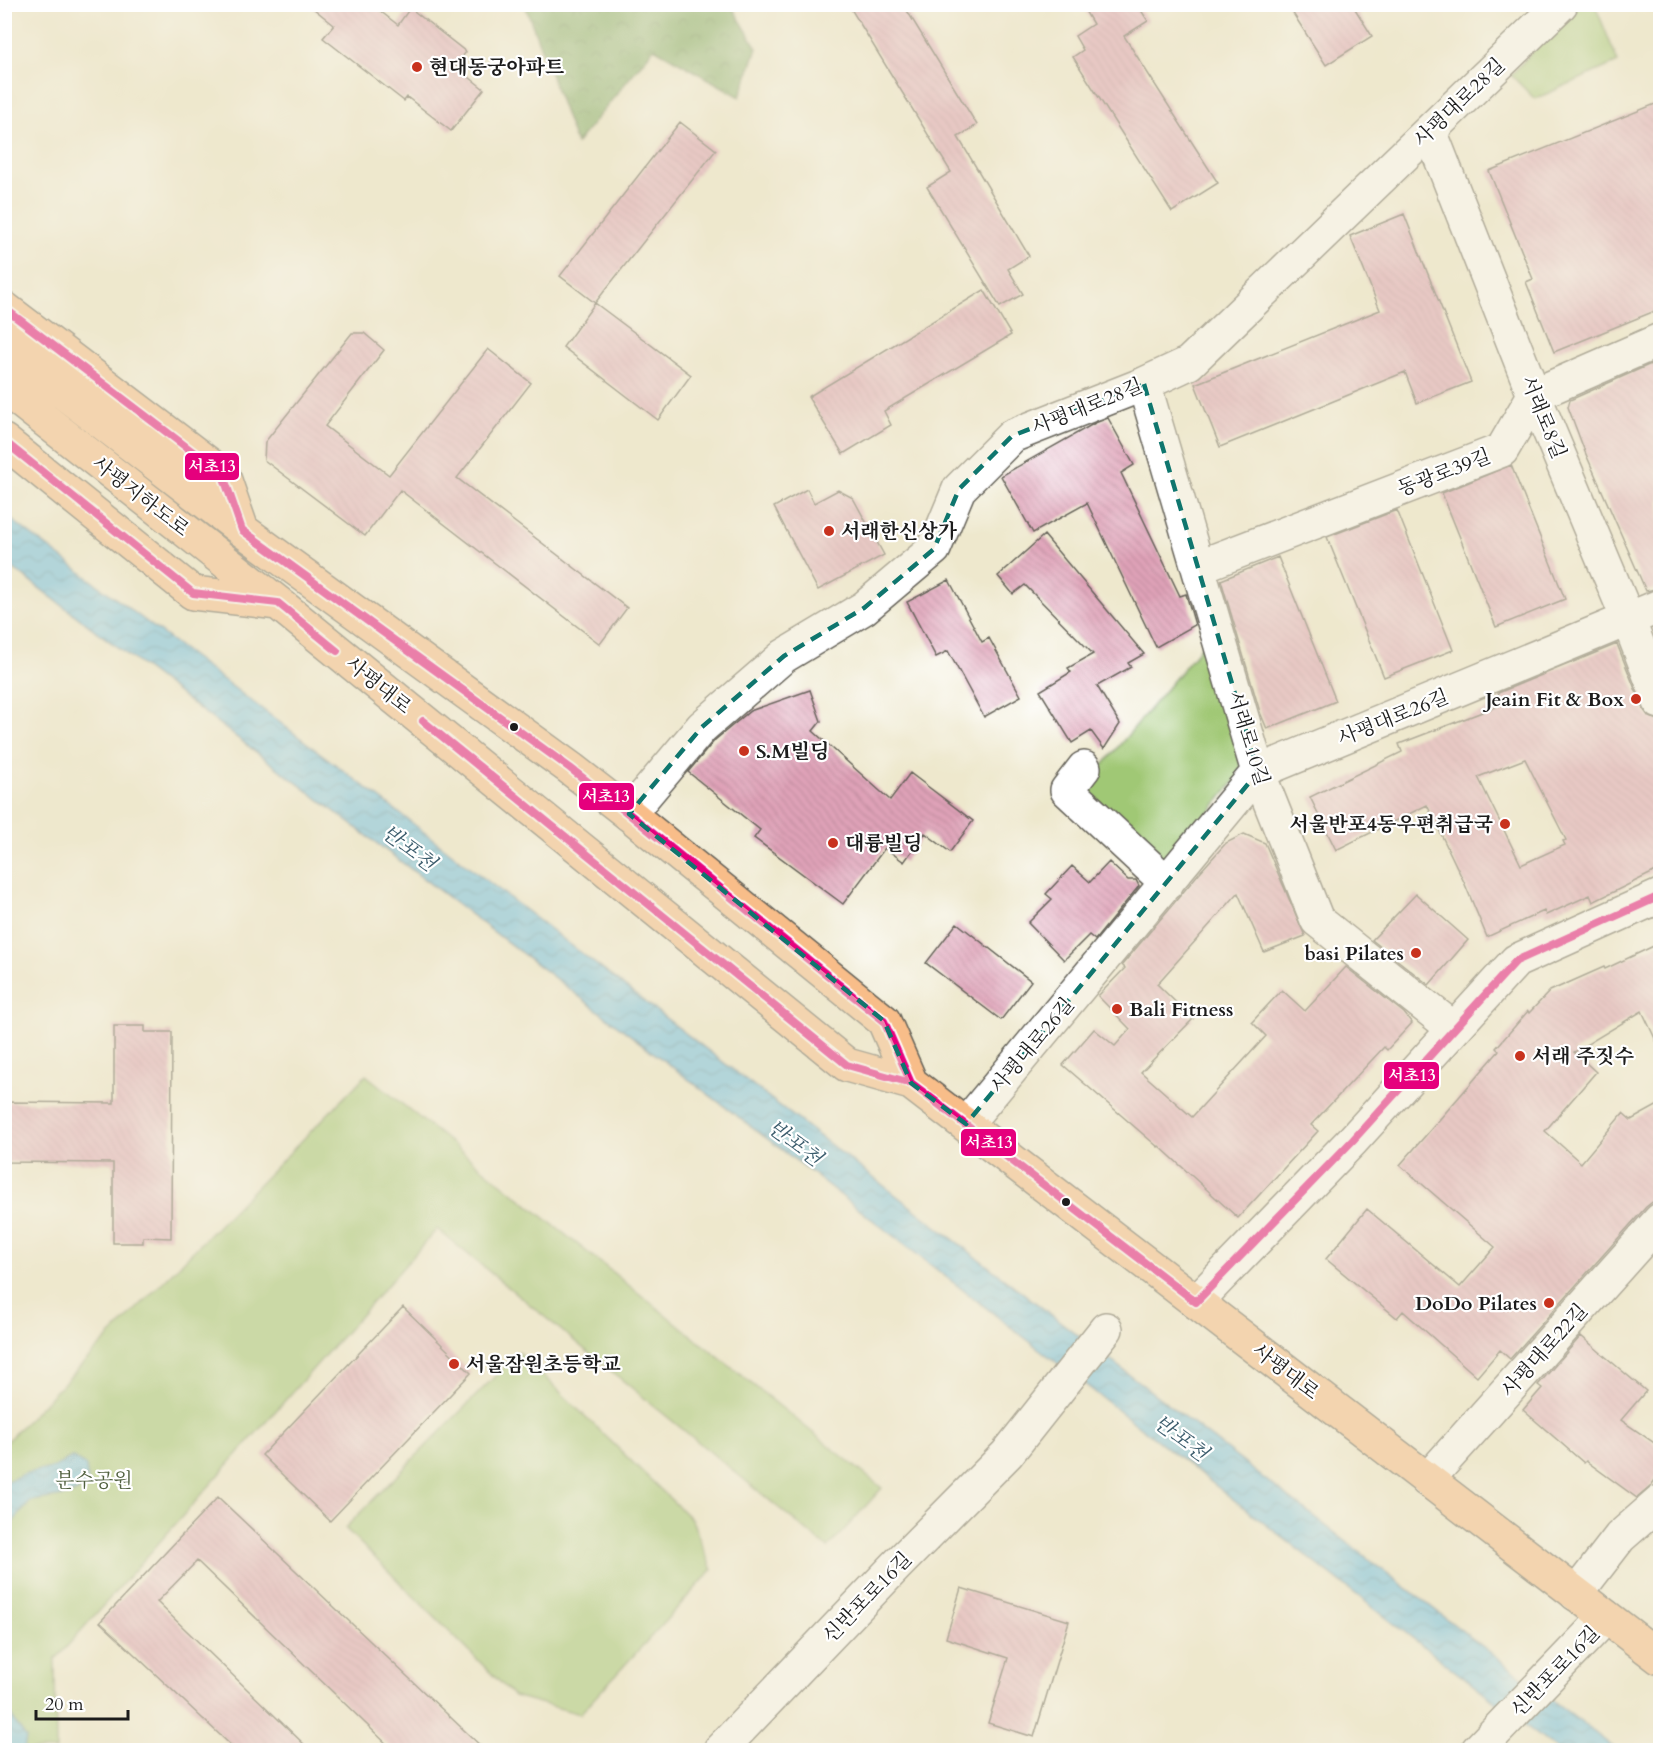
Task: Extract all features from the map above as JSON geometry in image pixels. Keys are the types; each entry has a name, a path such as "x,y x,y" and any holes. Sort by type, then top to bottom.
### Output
{"main road":[{"path":"4,308 223,476 242,530"},
{"name":"사평지하도로","path":"4,347 242,530"},
{"name":"사평지하도로","path":"4,388 278,603"},
{"path":"4,441 193,593 278,603"},
{"name":"사평대로","path":"242,530 570,768 630,814 884,1021 911,1083"},
{"name":"사평대로","path":"278,603 847,1065 911,1083 1660,1658"}],"street":[{"name":"사평대로28길","path":"630,814 702,728 767,670 784,656 864,608 934,549 959,489 1012,436 1144,384 1189,363 1561,4"},
{"name":"서래로8길","path":"1430,131 1534,395 1660,702"},
{"path":"1534,395 1660,340"},
{"name":"서래로10길","path":"1144,384 1258,772 1317,920 1454,1029"},
{"name":"동광로39길","path":"1198,567 1502,450 1534,395"},
{"name":"사평대로26길","path":"966,1124 1258,772 1660,606"},
{"path":"1084,768 1067,790 1167,883"},
{"path":"1196,1302 1353,1140 1516,961 1660,896"},
{"name":"사평대로22길","path":"1427,1480 1660,1220"},
{"name":"신반포로16길","path":"720,1750 1015,1445 1106,1329"},
{"path":"1576,1594 1620,1537 1660,1502"},
{"name":"신반포로16길","path":"1478,1750 1606,1617"}],"highlighted area":[{"path":"1144,384 1258,772 966,1124 911,1083 884,1021 629,814 702,727 784,656 864,608 934,549 959,489 1012,436"}],"green space":[{"path":"525,5 731,5 757,48 740,97 654,48 576,144"},
{"path":"1575,5 1595,5 1618,62 1535,99 1511,75"},
{"path":"1207,640 1244,770 1167,864 1084,788"},
{"name":"분수공원","path":"366,1075 882,1488 828,1548 437,1229 55,1660 56,1750 5,1750 4,1444"},
{"path":"519,1352 692,1520 712,1570 580,1714 514,1696 345,1528"}],"water":[{"name":"반포천","path":"4,514 381,799 1617,1750 1557,1750 790,1156 5,562"},
{"path":"72,1457 86,1466 88,1485 70,1495 31,1501 12,1523 5,1536 5,1482 26,1473 53,1468"},
{"path":"5,1707 26,1738 24,1750 5,1750"}],"building":[{"name":"현대동궁아파트","path":"308,4 371,4 398,25 410,8 466,52 455,66 484,89 451,131 407,97 404,101 323,38 334,25"},
{"path":"848,4 903,4 977,125 958,137 1029,256 1008,269 1023,294 1000,307 927,187 951,172"},
{"path":"1081,4 1137,4 1148,21 1124,36 1218,183 1172,212 1073,57 1083,50 1075,36 1093,24"},
{"path":"1287,4 1352,4 1372,36 1326,65"},
{"path":"1660,102 1660,309 1554,352 1526,282 1533,279 1489,171"},
{"path":"680,122 716,150 595,303 560,276"},
{"path":"1404,214 1471,382 1417,403 1405,372 1220,447 1195,384 1380,310 1350,236"},
{"path":"984,290 1011,335 884,411 891,425 843,454 808,397"},
{"path":"595,303 691,375 658,420 563,347"},
{"path":"352,333 364,333 384,350 325,426 389,475 488,349 531,383 457,478 627,608 600,644 400,490 365,536 264,460 265,442"},
{"path":"1660,360 1660,588 1646,591 1585,452 1568,407 1570,400"},
{"path":"1108,418 1134,465 1121,473 1180,596 1186,594 1195,625 1156,647 1087,503 1033,533 1001,476"},
{"path":"1511,465 1565,599 1496,627 1442,493"},
{"name":"서래한신상가","path":"807,489 814,503 838,490 853,498 884,555 818,590 774,507"},
{"path":"1397,510 1453,650 1384,677 1327,537"},
{"path":"1044,535 1144,654 1128,663 1131,667 1097,686 1120,724 1104,749 1091,731 1072,743 1040,691 1071,672 1068,668 1093,654 1025,585 1013,594 998,576"},
{"path":"1278,557 1336,701 1267,729 1221,580"},
{"path":"949,580 982,642 989,638 1021,696 984,717 948,651 936,657 907,602"},
{"path":"1617,644 1643,709 1649,717 1660,720 1660,869 1593,902 1590,895 1546,915 1544,911 1487,937 1464,882 1427,805 1336,850 1310,797 1402,752 1399,744 1503,704 1498,693","holes":["1525,759 1566,840 1563,841 1565,845 1521,865 1478,777"]},
{"path":"810,690 821,721 813,731 890,800 910,773 973,821 950,852 925,833 904,862 885,848 843,904 754,838 760,830 688,772 715,740 750,711"},
{"path":"1244,834 1265,843 1305,936 1264,952 1238,893 1157,984 1193,1019 1141,1072 1192,1117 1266,1036 1252,1022 1282,990 1305,1011 1346,967 1404,1013 1412,1023 1387,1050 1384,1047 1311,1125 1318,1131 1238,1218 1159,1146 1063,1065 1094,1029 1115,1046 1130,1029 1098,996 1125,968 1122,965 1226,843"},
{"path":"1109,862 1128,880 1136,880 1139,886 1095,940 1089,935 1064,960 1028,923 1052,899 1046,894 1072,866 1090,882"},
{"path":"1416,894 1468,940 1429,985 1372,940"},
{"path":"957,923 1031,981 1001,1020 926,963"},
{"path":"1660,943 1660,1049 1642,1011 1574,1052 1596,1072 1545,1131 1581,1163 1623,1113 1631,1120 1660,1104 1660,1196 1646,1207 1510,1359 1500,1350 1477,1377 1403,1311 1397,1318 1326,1259 1367,1209 1460,1287 1495,1247 1400,1165 1499,1051 1496,1048 1528,1011 1529,1013 1550,991 1604,967 1605,969"},
{"path":"114,1026 145,1026 145,1032 172,1032 171,1238 143,1237 143,1243 113,1243 113,1163 4,1162 4,1102 114,1103"},
{"path":"403,1307 471,1373 330,1521 262,1455"},
{"path":"1581,1336 1646,1391 1621,1420 1660,1447 1660,1473 1650,1487 1637,1498 1586,1461 1584,1463 1523,1410 1542,1388 1538,1385"},
{"path":"218,1497 485,1750 393,1750 197,1561 157,1602 310,1750 236,1750 100,1622"},
{"path":"961,1588 1069,1621 1034,1737 988,1723 1008,1658 946,1638"}],"transit line":[{"name":"서초13","path":"4,308 223,475 242,530 570,768 629,814 884,1021 911,1083 1196,1302"},
{"name":"서초13","path":"4,441 193,593 278,603 337,651"},
{"name":"서초13","path":"423,721 847,1065 911,1083 939,1104"},
{"name":"서초13","path":"1196,1302 1353,1140 1516,961 1660,896"}],"place":[{"name":"현대동궁아파트","path":"417,67"},
{"name":"서래한신상가","path":"829,531"},
{"name":"Jeain Fit & Box","path":"1636,699"},
{"name":"S.M빌딩","path":"744,751"},
{"name":"서울반포4동우편취급국","path":"1505,824"},
{"name":"대륭빌딩","path":"833,843"},
{"name":"basi Pilates","path":"1416,953"},
{"name":"Bali Fitness","path":"1117,1009"},
{"name":"서래 주짓수","path":"1520,1056"},
{"name":"DoDo Pilates","path":"1549,1303"},
{"name":"서울잠원초등학교","path":"454,1364"}]}
